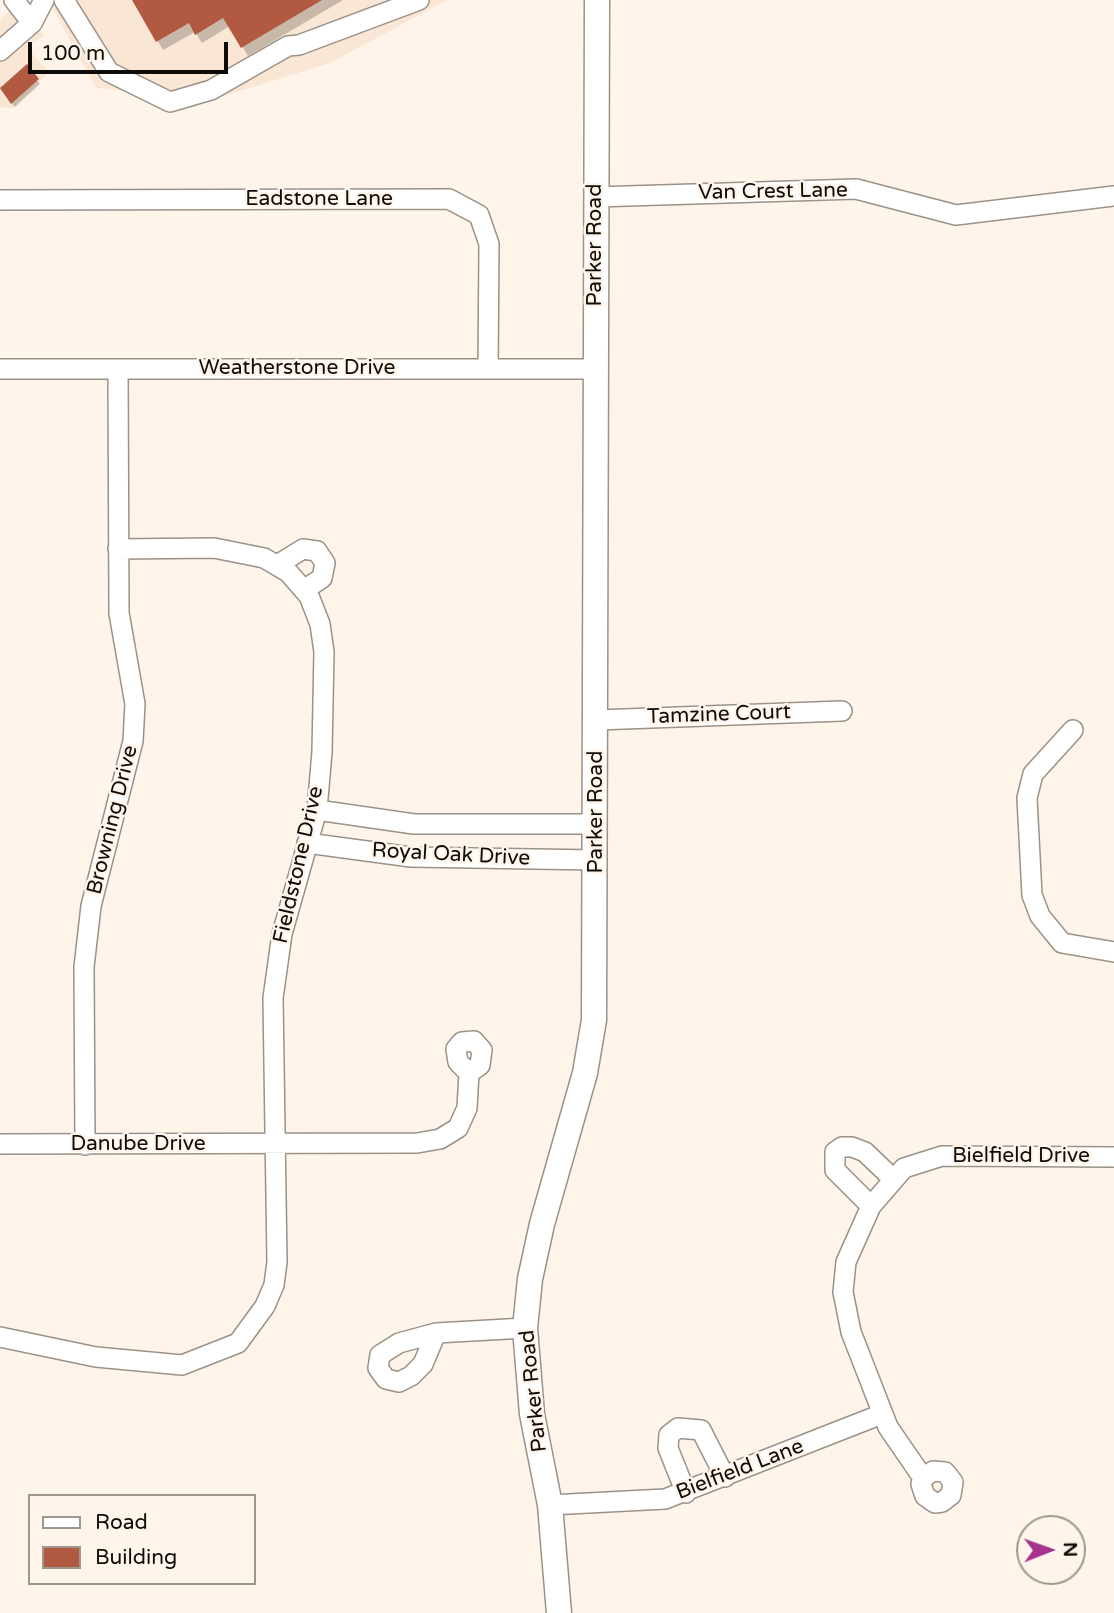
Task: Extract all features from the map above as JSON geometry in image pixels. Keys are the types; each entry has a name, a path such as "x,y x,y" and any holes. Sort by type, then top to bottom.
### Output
{"main road":[{"name":"Parker Road","path":"559,1613 550,1505 533,1414 525,1328 530,1279 542,1224 585,1073 594,1020 597,720 597,0"}],"street":[{"path":"14,0 32,23"},
{"path":"0,51 32,23 44,0"},
{"path":"64,0 109,72 170,102 211,90 288,46 419,0"},
{"name":"Van Crest Lane","path":"595,197 856,189 956,215 1114,196"},
{"name":"Eadstone Lane","path":"0,200 449,199 479,215 489,244 488,369"},
{"name":"Weatherstone Drive","path":"0,369 595,369"},
{"name":"Browning Drive","path":"85,1145 84,967 91,906 133,741 135,704 119,613 118,369"},
{"name":"Fieldstone Drive","path":"0,1337 96,1357 182,1366 238,1343 265,1306 274,1285 277,1262 273,998 282,934 317,810 322,752 324,652 320,624 304,590 288,572 241,551 214,548 118,549"},
{"path":"277,565 303,549 317,551 325,563 322,578 304,590"},
{"name":"Tamzine Court","path":"597,720 842,711"},
{"path":"1073,730 1032,774 1027,798 1032,895 1040,916 1062,943 1114,952"},
{"name":"Royal Oak Drive","path":"317,810 414,824 596,824"},
{"name":"Royal Oak Drive","path":"307,843 411,857 596,860"},
{"name":"Danube Drive","path":"0,1144 417,1143 440,1139 458,1128 467,1108 469,1073"},
{"path":"871,1206 835,1170 835,1152 842,1147 852,1147 865,1152 893,1179"},
{"name":"Bielfield Drive","path":"923,1478 888,1427 851,1332 843,1292 846,1262 871,1206 904,1168 942,1156 1114,1157"},
{"path":"436,1332 525,1328"},
{"name":"Bielfield Lane","path":"550,1505 637,1503 686,1493 883,1413"},
{"path":"686,1493 668,1448 668,1435 678,1428 701,1430 726,1477"}],"shaded area":[{"path":"48,0 447,0 330,63 214,99 96,88"},
{"path":"11,10 44,35 27,48 49,72 13,108 0,107 0,20"}],"building":[{"path":"132,0 322,0 241,48 223,18 195,35 189,23 156,42"},
{"path":"27,64 39,79 11,104 0,88"}]}
